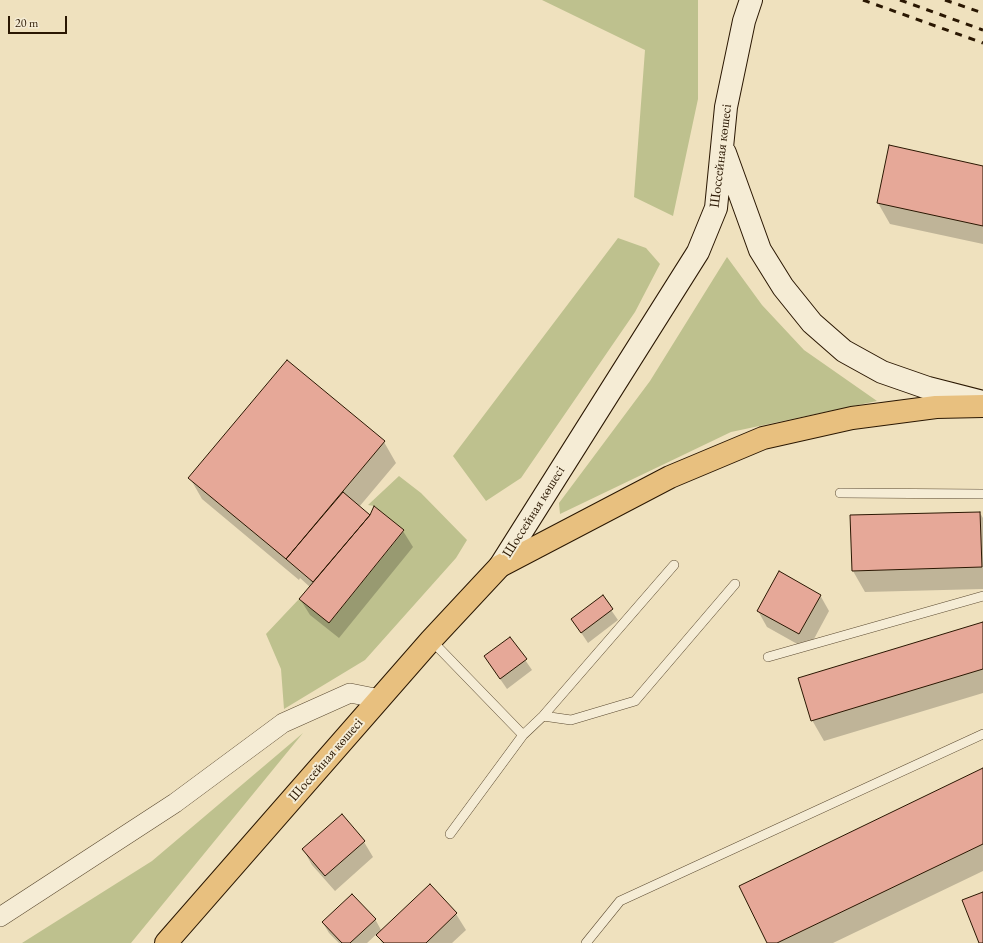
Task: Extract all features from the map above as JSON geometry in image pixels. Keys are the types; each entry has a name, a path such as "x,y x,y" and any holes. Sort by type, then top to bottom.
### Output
{"main road":[{"name":"Шоссейная көшесі","path":"166,943 431,640 500,566 698,252 716,208 726,106 744,21 751,0"},
{"path":"723,146 760,250 783,287 812,323 844,351 882,372 928,388 983,402"},
{"path":"500,566 670,477 763,438 852,418 936,407 983,406"}],"street":[{"path":"0,917 175,803 283,723 350,693 380,699"}],"lane":[{"path":"840,492 983,494"},
{"path":"450,834 523,735 543,716 674,565"},
{"path":"543,716 571,720 634,701 735,584"},
{"path":"768,657 983,596"},
{"path":"431,640 523,735"},
{"path":"586,943 620,901 983,734"}],"green space":[{"path":"542,0 698,0 698,99 673,216 634,197 645,50"},
{"path":"618,238 646,248 660,264 635,312 521,478 486,501 453,456"},
{"path":"727,257 762,305 804,350 877,401 731,432 560,514 559,503 650,381"},
{"path":"399,476 421,493 467,540 456,558 365,660 284,709 281,669 266,634 299,599 329,623 404,531 374,506 368,505"},
{"path":"303,733 131,943 22,943 152,861"}],"building":[{"path":"889,145 983,166 983,226 877,203"},
{"path":"287,360 385,441 286,559 188,478"},
{"path":"343,492 370,515 313,582 286,559"},
{"path":"374,506 404,530 329,623 299,599 370,515"},
{"path":"980,512 982,567 852,571 850,515"},
{"path":"779,571 821,595 799,634 757,611"},
{"path":"603,595 613,609 581,633 571,619"},
{"path":"983,622 983,669 811,721 798,678"},
{"path":"510,637 527,659 500,679 484,656"},
{"path":"983,768 983,844 777,943 767,943 739,886"},
{"path":"342,814 365,841 325,876 302,849"},
{"path":"430,884 457,913 426,943 384,943 376,935"},
{"path":"983,892 983,943 979,943 962,900"},
{"path":"352,894 376,919 350,943 342,943 322,922"}],"railway":[{"path":"863,0 983,43"},
{"path":"900,0 983,30"},
{"path":"945,0 983,13"}]}
